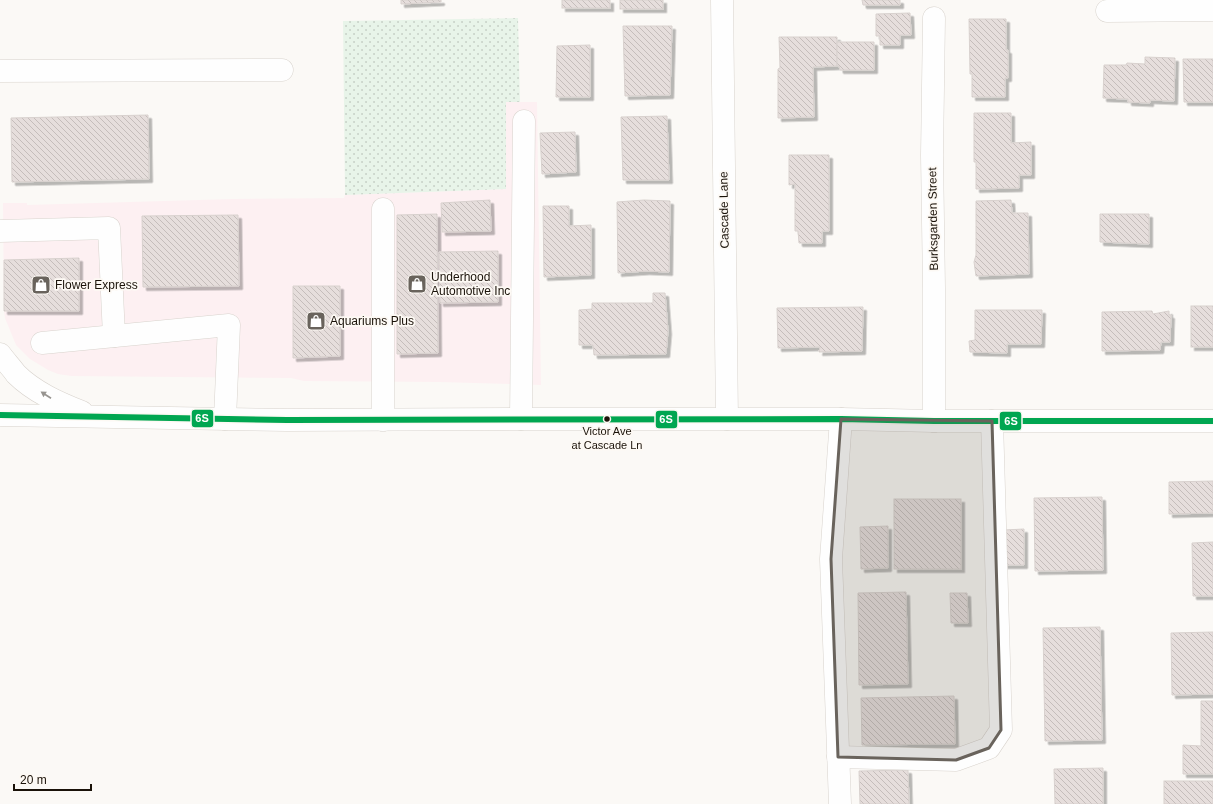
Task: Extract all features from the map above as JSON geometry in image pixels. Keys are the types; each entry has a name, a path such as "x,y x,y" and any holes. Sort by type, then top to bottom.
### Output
{"street":[{"name":"Cascade Lane","path":"722,0 727,419"},
{"path":"1107,11 1213,10"},
{"name":"Burksgarden Street","path":"934,18 932,155 934,421"},
{"path":"0,71 282,70"},
{"path":"521,419 524,121"},
{"path":"383,209 383,420"},
{"path":"0,231 109,228 114,336"},
{"path":"42,343 230,324 225,419"},
{"path":"0,354 17,375 35,388 58,402 94,417"},
{"path":"0,414 94,417 383,420 1213,420"},
{"path":"840,804 831,559 841,419"},
{"path":"838,757 956,760 989,748 1000,730 992,421"}],"highlighted area":[{"path":"841,419 992,421 1001,730 989,748 956,760 838,757 831,559"}],"shaded area":[{"path":"518,18 520,102 506,102 506,189 345,195 343,21"},
{"path":"506,102 537,102 541,385 439,382 304,381 291,378 71,376 58,374 48,370 30,359 16,345 5,318 4,311 3,203 27,203 27,205 233,199 344,198 345,195 506,189"}],"building":[{"path":"401,0 441,0 441,2 401,4"},
{"path":"562,0 610,0 610,8 562,8"},
{"path":"620,0 663,0 663,9 620,9"},
{"path":"862,0 900,0 900,5 863,5"},
{"path":"910,13 911,35 900,35 900,45 880,45 880,36 876,36 876,14"},
{"path":"969,19 1006,19 1008,78 1005,78 1005,97 972,97"},
{"path":"623,26 672,26 670,95 625,96"},
{"path":"779,37 837,37 837,66 813,67 814,117 778,118 778,69 780,68"},
{"path":"837,42 874,42 874,70 840,70 839,66 837,66"},
{"path":"590,45 590,97 556,97 557,46"},
{"path":"1145,57 1175,58 1174,101 1150,100 1150,103 1128,102 1128,99 1103,98 1104,65 1126,65 1127,63 1145,64"},
{"path":"1183,59 1213,59 1213,102 1184,102"},
{"path":"974,113 1011,113 1011,143 1031,142 1031,175 1019,175 1019,188 976,189 976,162 974,162"},
{"path":"148,115 149,179 12,182 11,118"},
{"path":"667,116 669,180 623,180 621,117"},
{"path":"575,132 576,172 542,174 540,133"},
{"path":"789,155 829,155 829,231 822,231 822,243 799,243 798,231 795,231 795,184 789,185"},
{"path":"490,200 491,231 442,232 441,203"},
{"path":"644,200 670,201 669,272 646,271 618,273 617,202"},
{"path":"1011,200 1012,213 1028,213 1029,274 976,276 974,262 976,255 976,201"},
{"path":"543,206 569,206 569,226 591,225 591,275 544,277"},
{"name":"Underhood Automotive Inc","path":"437,214 438,353 397,354 397,215"},
{"path":"1100,214 1149,214 1149,244 1100,242"},
{"path":"238,215 239,286 143,287 142,216"},
{"path":"498,251 498,302 440,303 439,252"},
{"name":"Flower Express","path":"79,258 79,311 4,311 4,260"},
{"name":"Aquariums Plus","path":"293,286 340,286 340,356 293,358"},
{"path":"653,293 665,293 668,331 666,354 594,355 593,345 579,345 579,310 592,309 592,303 653,303"},
{"path":"1191,306 1213,306 1213,347 1191,347"},
{"path":"863,307 862,351 819,352 820,347 778,348 777,308"},
{"path":"975,310 1042,310 1041,344 1007,344 1007,353 970,352 969,341 975,340"},
{"path":"1152,311 1153,314 1169,311 1169,315 1171,315 1170,342 1161,342 1160,350 1102,351 1102,312"},
{"path":"1213,481 1213,513 1169,514 1169,482"},
{"path":"1102,497 1103,570 1035,571 1034,498"},
{"path":"894,499 961,499 961,569 894,569"},
{"path":"888,526 888,568 861,569 860,527"},
{"path":"1024,529 1024,565 1004,565 1004,530"},
{"path":"1213,542 1213,596 1193,596 1192,543"},
{"path":"906,592 908,684 859,685 858,593"},
{"path":"950,593 967,593 968,623 951,623"},
{"path":"1100,627 1102,740 1045,741 1043,628"},
{"path":"1213,632 1213,694 1172,695 1171,633"},
{"path":"954,696 955,744 862,745 861,698"},
{"path":"1201,701 1213,701 1213,774 1183,774 1183,745 1201,746"},
{"path":"1103,768 1103,804 1055,804 1054,769"},
{"path":"908,770 909,804 860,804 859,771"},
{"path":"1164,781 1213,781 1213,804 1164,804"}],"transit line":[{"name":"6S","path":"0,415 287,420 841,419 934,421 1213,421"}],"place":[{"name":"Underhood Automotive Inc","path":"417,284"},
{"name":"Flower Express","path":"41,285"},
{"name":"Aquariums Plus","path":"316,321"},
{"name":"Victor Ave at Cascade Ln","path":"607,419"}]}
